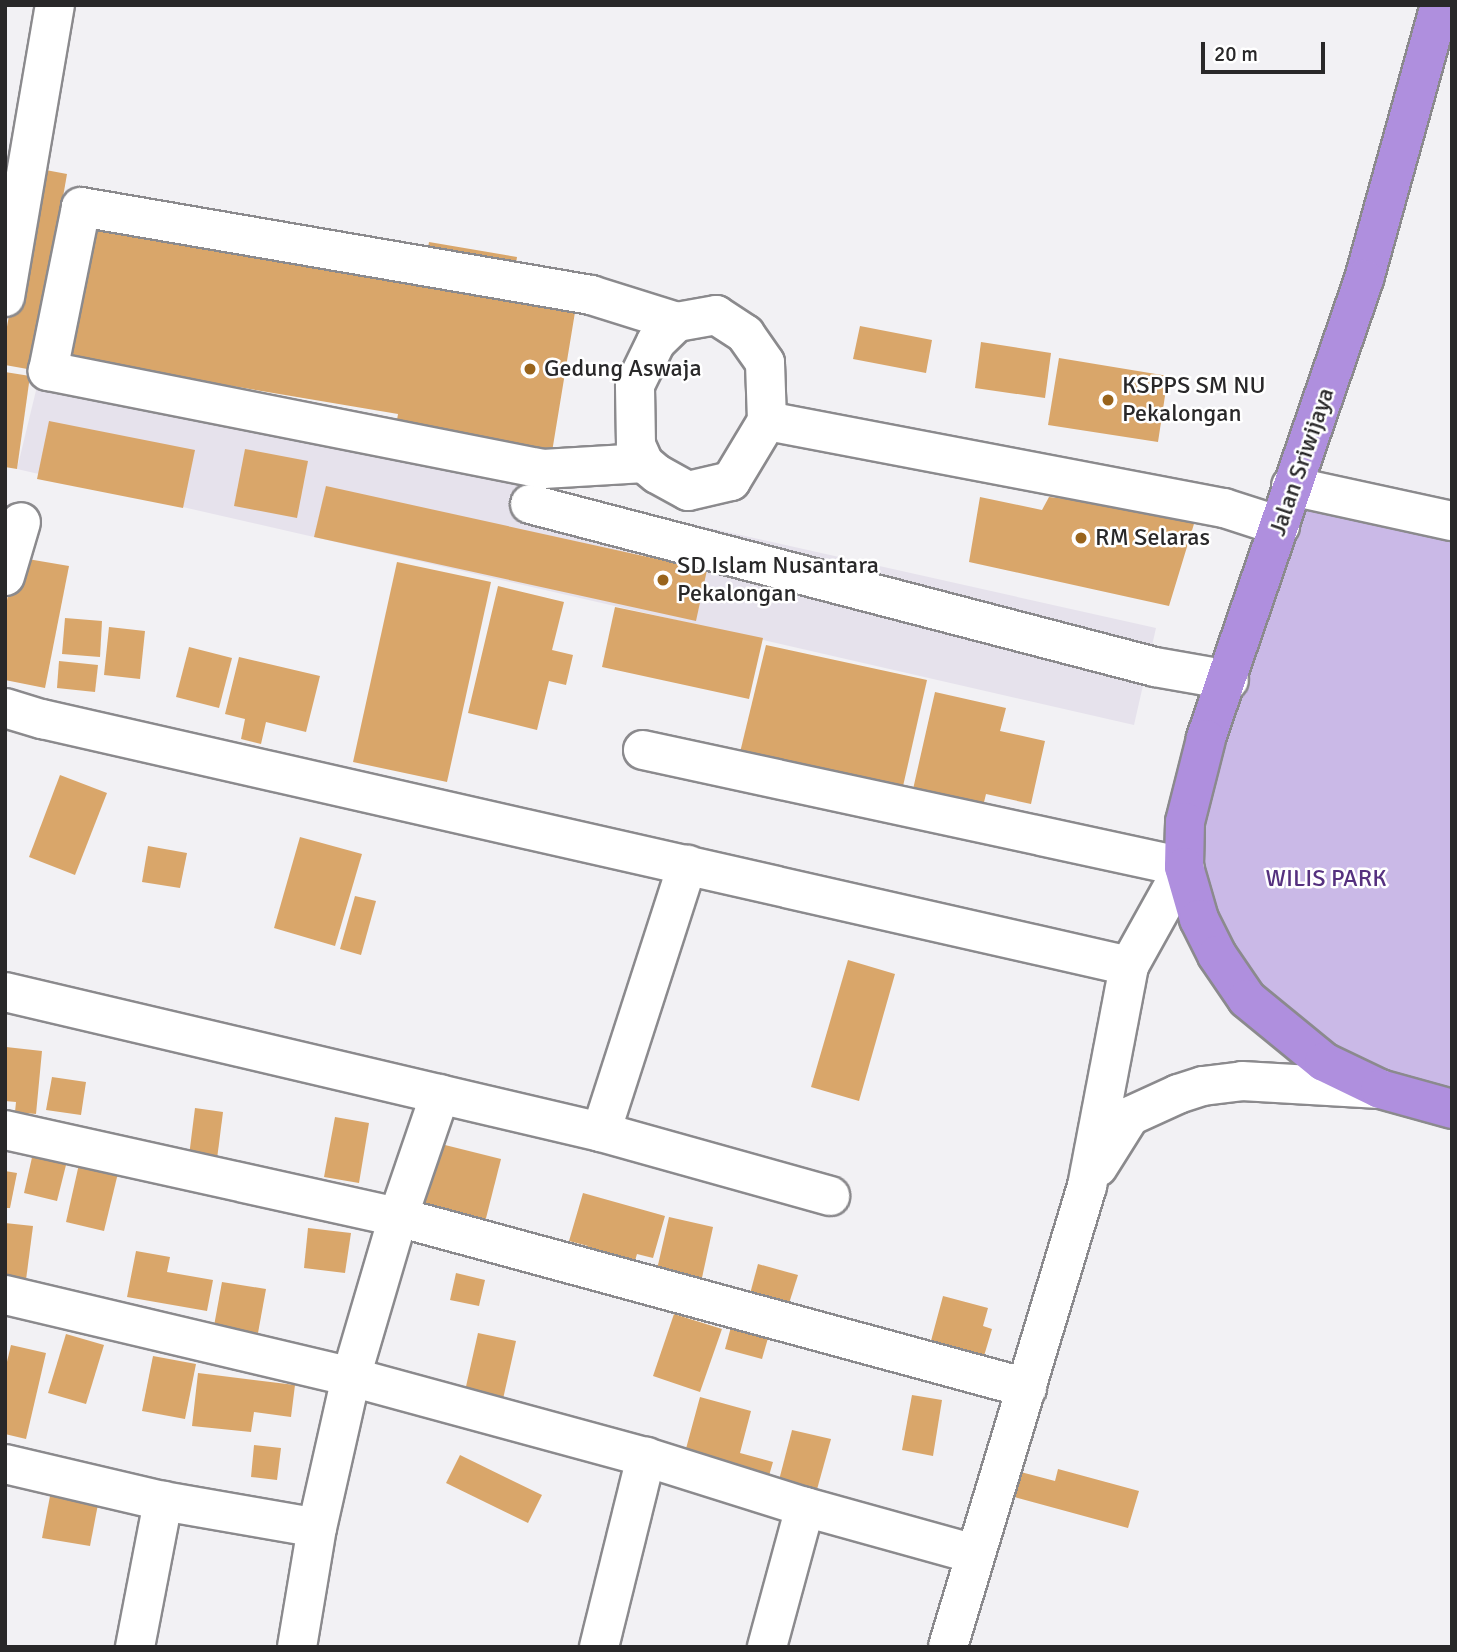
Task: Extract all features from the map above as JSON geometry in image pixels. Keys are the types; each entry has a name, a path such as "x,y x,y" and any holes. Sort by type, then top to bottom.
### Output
{"highway":[{"name":"Jalan Sriwijaya","path":"1440,5 1364,279 1291,486 1229,680 1206,739 1185,822 1184,867 1199,919 1217,954 1247,999 1324,1062 1380,1089 1452,1109"}],"street":[{"path":"5,298 55,5"},
{"path":"644,463 543,469 48,371 81,207 591,295 677,322 716,315 745,334 765,363 767,421 731,481 688,491 657,474 644,463 636,445 635,384 656,342 677,322"},
{"path":"767,421 1224,508 1280,526"},
{"path":"1291,486 1452,522"},
{"path":"530,503 1155,667 1229,680"},
{"path":"5,576 22,522"},
{"path":"5,708 54,722 1129,966"},
{"path":"643,750 1184,867 1129,966 1087,1186 948,1647"},
{"path":"601,1132 687,865"},
{"path":"5,992 601,1132 830,1196"},
{"path":"1087,1186 1130,1116 1178,1094 1203,1086 1242,1081 1380,1089"},
{"path":"297,1647 317,1528 351,1377 398,1217 440,1094"},
{"path":"5,1130 398,1217 1027,1388"},
{"path":"5,1295 351,1377 646,1457 805,1507 975,1553"},
{"path":"599,1647 646,1457"},
{"path":"5,1464 163,1501 317,1528"},
{"path":"135,1647 163,1501"},
{"path":"766,1647 805,1507"}],"shaded area":[{"path":"39,378 1156,628 1134,725 17,469"}],"green space":[{"name":"WILIS PARK","path":"1307,508 1452,542 1452,1107 1325,1062 1199,912 1208,741"}],"building":[{"path":"35,168 67,174 33,370 5,365 5,338"},
{"path":"94,225 422,280 429,242 517,257 512,291 577,300 552,452 392,450 398,414 71,359"},
{"path":"860,326 932,340 926,373 853,359"},
{"path":"981,342 1051,353 1045,398 975,388"},
{"name":"KSPPS SM NU Pekalongan","path":"1059,358 1168,376 1158,442 1048,425"},
{"path":"5,372 30,376 17,469 5,467"},
{"path":"49,421 195,450 183,508 37,479"},
{"path":"245,449 308,461 297,518 234,506"},
{"path":"326,486 707,570 696,621 314,537"},
{"name":"RM Selaras","path":"980,497 1042,510 1049,497 1197,514 1169,606 969,562"},
{"path":"16,557 69,566 45,688 5,680 5,610"},
{"path":"397,562 491,582 447,782 353,762"},
{"path":"498,586 564,602 552,650 573,655 566,685 549,681 537,730 468,713"},
{"path":"615,607 763,638 749,699 602,667"},
{"path":"65,618 102,621 100,657 62,654"},
{"path":"109,627 145,631 140,679 104,675"},
{"path":"766,645 927,680 899,804 736,769"},
{"path":"189,647 232,658 219,708 176,697"},
{"path":"239,657 320,676 306,732 266,722 261,744 241,739 245,719 225,714"},
{"path":"59,661 98,665 95,692 57,688"},
{"path":"935,692 1006,708 1000,731 1045,741 1031,804 986,794 979,823 909,807"},
{"path":"60,775 107,793 75,875 29,857"},
{"path":"300,837 362,854 335,946 274,928"},
{"path":"148,846 187,853 180,888 142,882"},
{"path":"355,896 376,901 361,955 340,949"},
{"path":"848,960 895,974 859,1101 811,1087"},
{"path":"6,1047 42,1051 36,1114 15,1112 16,1102 5,1101"},
{"path":"52,1077 86,1082 81,1115 46,1110"},
{"path":"195,1108 223,1112 217,1159 189,1156"},
{"path":"335,1117 369,1123 359,1183 324,1177"},
{"path":"437,1143 501,1159 484,1226 420,1210"},
{"path":"33,1153 67,1161 57,1201 24,1193"},
{"path":"79,1164 118,1173 104,1231 66,1222"},
{"path":"5,1171 17,1173 10,1208 5,1208"},
{"path":"583,1193 665,1216 653,1258 637,1254 632,1271 586,1258 588,1246 569,1241"},
{"path":"669,1217 713,1227 700,1287 655,1278"},
{"path":"5,1223 33,1226 26,1280 5,1278"},
{"path":"308,1228 351,1233 345,1273 304,1268"},
{"path":"136,1251 170,1257 167,1272 213,1280 207,1311 127,1297"},
{"path":"758,1264 798,1275 785,1316 747,1305"},
{"path":"456,1273 485,1280 479,1306 450,1300"},
{"path":"222,1282 266,1289 258,1333 214,1326"},
{"path":"943,1296 988,1308 983,1326 992,1329 984,1356 974,1353 971,1363 928,1352"},
{"path":"674,1314 722,1329 700,1392 653,1376"},
{"path":"731,1327 768,1338 762,1359 725,1349"},
{"path":"478,1333 516,1341 503,1399 465,1391"},
{"path":"66,1334 104,1345 86,1404 48,1393"},
{"path":"11,1345 46,1353 26,1439 5,1434 5,1370"},
{"path":"153,1356 196,1364 185,1419 142,1411"},
{"path":"198,1373 295,1385 291,1417 254,1412 251,1432 192,1426"},
{"path":"912,1395 942,1400 933,1456 902,1450"},
{"path":"700,1397 751,1411 740,1453 773,1462 768,1479 684,1456"},
{"path":"792,1430 831,1439 816,1493 778,1484"},
{"path":"254,1445 281,1448 277,1480 251,1477"},
{"path":"460,1455 542,1495 528,1523 446,1483"},
{"path":"1058,1469 1139,1491 1128,1528 1007,1495 1013,1470 1055,1481"},
{"path":"50,1496 98,1504 90,1546 42,1538"}],"place":[{"name":"Gedung Aswaja","path":"530,369"},
{"name":"KSPPS SM NU Pekalongan","path":"1108,400"},
{"name":"RM Selaras","path":"1081,538"},
{"name":"SD Islam Nusantara Pekalongan","path":"663,580"}]}
